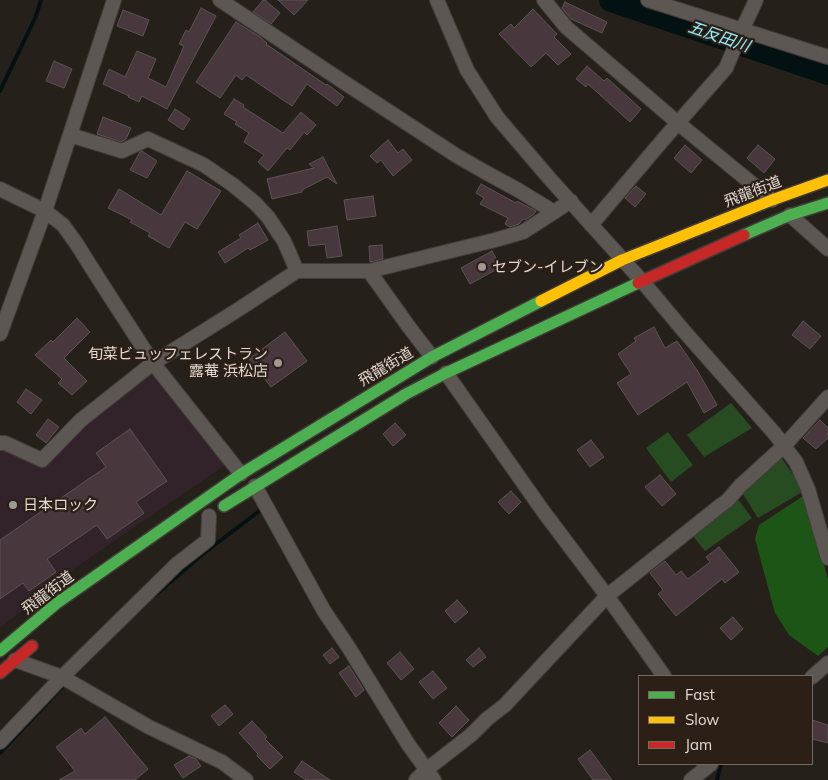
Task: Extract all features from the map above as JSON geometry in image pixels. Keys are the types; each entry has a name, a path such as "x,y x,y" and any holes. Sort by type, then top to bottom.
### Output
{"highway":[{"name":"飛龍街道","path":"1,649 57,604 241,474 432,357 622,260 772,200 828,180"},
{"path":"205,519 233,499 406,394 642,280 790,216 828,202"},
{"name":"飛龍街道","path":"0,673 42,637"}],"street":[{"path":"0,334 70,135 114,0"},
{"path":"220,0 457,156 554,212"},
{"path":"437,0 467,70 497,117 622,260 642,280 683,330 775,434 796,462 808,489 828,558"},
{"path":"544,0 566,27 772,200"},
{"path":"648,0 741,32 828,57"},
{"path":"591,225 726,68 756,0"},
{"path":"70,135 122,151 148,139 204,166 233,185 255,203 268,217 284,241 297,271"},
{"path":"0,189 44,210 63,225 153,363 241,474"},
{"path":"0,443 5,443 42,460 81,420 153,363 236,312 297,271 369,270 495,240 523,232 570,201"},
{"path":"790,216 828,249"},
{"path":"369,270 432,357"},
{"path":"446,374 543,511 663,675"},
{"path":"416,780 430,775 487,719 505,705 606,596 727,501 740,486 784,446 828,397"},
{"path":"255,486 324,611 350,648 408,744 430,775"},
{"path":"0,742 62,677 177,564 208,540 205,519"},
{"path":"15,660 62,677 150,727 222,762 246,780"},
{"path":"813,676 828,664"},
{"path":"691,780 710,765"}],"shaded area":[{"path":"152,369 225,465 69,572 0,628 0,448 44,467 84,422"}],"green space":[{"path":"731,403 752,428 704,457 687,435"},
{"path":"668,432 693,465 671,482 646,448"},
{"path":"781,457 804,491 758,518 741,491"},
{"path":"803,496 815,530 828,580 828,647 818,656 789,635 775,613 755,539 759,525"},
{"path":"737,498 752,518 705,551 692,535"}],"building":[{"path":"263,0 280,13 271,24 253,12"},
{"path":"278,0 308,0 294,15"},
{"path":"565,2 607,22 602,33 571,19 562,8"},
{"path":"201,8 216,16 167,109 142,96 139,102 103,84 109,69 125,77 137,51 156,59 148,78 166,87 184,46 179,44 186,30 189,32"},
{"path":"533,9 557,34 554,37 571,54 558,65 546,53 531,67 499,34 511,24 514,28"},
{"path":"123,10 149,20 143,36 117,26"},
{"path":"236,22 344,97 337,106 307,84 292,106 246,75 242,80 236,75 220,98 196,82"},
{"path":"54,61 72,69 64,88 46,81"},
{"path":"587,66 604,81 607,78 641,109 630,122 588,84 586,87 576,79"},
{"path":"234,99 283,133 301,112 316,125 307,135 304,132 290,150 287,148 268,171 258,162 264,155 244,142 249,133 224,114"},
{"path":"175,109 190,119 183,130 168,120"},
{"path":"103,117 131,128 126,139 121,142 97,134"},
{"path":"388,140 398,153 403,149 412,160 393,176 381,160 377,163 370,156"},
{"path":"685,145 702,160 691,173 674,158"},
{"path":"758,145 775,159 764,173 747,158"},
{"path":"142,151 157,161 147,178 130,170"},
{"path":"323,157 337,184 327,177 302,190 302,192 272,199 267,179 314,168 309,164"},
{"path":"187,171 221,191 197,229 185,222 169,248 148,236 150,233 130,222 132,220 108,208 119,189 161,215"},
{"path":"481,184 516,203 517,201 536,211 525,220 523,219 519,224 510,227 505,224 508,218 480,204 484,198 476,193"},
{"path":"636,186 646,194 635,207 625,198"},
{"path":"373,196 376,216 347,220 344,200"},
{"path":"258,223 268,240 250,250 248,248 225,263 218,252 241,238 239,235"},
{"path":"337,226 342,256 327,258 325,244 309,246 307,231"},
{"path":"382,245 383,259 370,262 369,246"},
{"path":"492,251 501,267 470,284 461,268"},
{"path":"77,318 90,332 64,358 87,381 72,395 58,383 62,379 35,355 51,340 53,342"},
{"path":"803,321 821,336 810,349 792,335"},
{"path":"654,327 665,348 677,341 697,370 717,405 704,413 687,382 638,415 617,383 631,374 618,354 636,341 634,338"},
{"path":"285,332 307,361 271,387 249,359"},
{"path":"26,389 42,400 31,414 17,402"},
{"path":"48,419 59,427 46,443 36,435"},
{"path":"820,420 828,428 828,438 816,449 803,438"},
{"path":"395,423 406,435 393,446 383,434"},
{"path":"130,429 167,481 136,502 144,513 107,539 97,525 47,559 56,572 29,591 23,583 0,599 0,540 106,467 96,453"},
{"path":"591,440 604,457 590,467 577,450"},
{"path":"660,475 676,494 662,506 645,487"},
{"path":"511,491 521,502 509,514 498,502"},
{"path":"719,547 739,572 725,583 722,579 676,616 658,594 663,590 650,573 665,561 676,575 681,571 688,579 710,562 706,557"},
{"path":"457,600 468,612 455,623 445,611"},
{"path":"733,617 743,629 731,640 720,628"},
{"path":"332,648 339,657 330,664 323,655"},
{"path":"479,648 486,657 473,667 466,660"},
{"path":"400,652 414,669 401,680 387,663"},
{"path":"349,666 364,690 356,697 339,673"},
{"path":"433,671 447,688 433,699 419,682"},
{"path":"225,705 233,714 219,726 211,716"},
{"path":"456,706 469,720 452,737 439,723"},
{"path":"105,717 148,769 135,780 59,780 75,771 56,747 81,728 85,734"},
{"path":"813,720 828,725 828,743 813,739"},
{"path":"252,721 267,737 265,739 283,757 270,769 239,733"},
{"path":"590,750 612,780 593,780 578,759"},
{"path":"189,756 196,759 201,766 183,778 174,765"},
{"path":"302,761 330,780 306,780 294,772"}],"waterway":[{"path":"0,91 36,16 41,0"},
{"name":"五反田川","path":"611,0 828,73"},
{"path":"154,596 204,553 262,509"},
{"path":"0,753 65,684"},
{"path":"717,780 721,765"}],"traffic: fast":[{"path":"744,235 790,215 828,203"},
{"path":"224,506 406,394 446,373 638,283"},
{"path":"0,651 57,603 241,474 432,357 541,301"}],"traffic: slow":[{"path":"541,301 622,260 772,200 828,180"}],"traffic: jam":[{"path":"638,283 744,235"},
{"path":"0,673 32,646"}],"place":[{"name":"セブン-イレブン","path":"482,267"},
{"name":"旬菜ビュッフェレストラン 露菴 浜松店","path":"278,363"},
{"name":"日本ロック","path":"13,505"}]}
